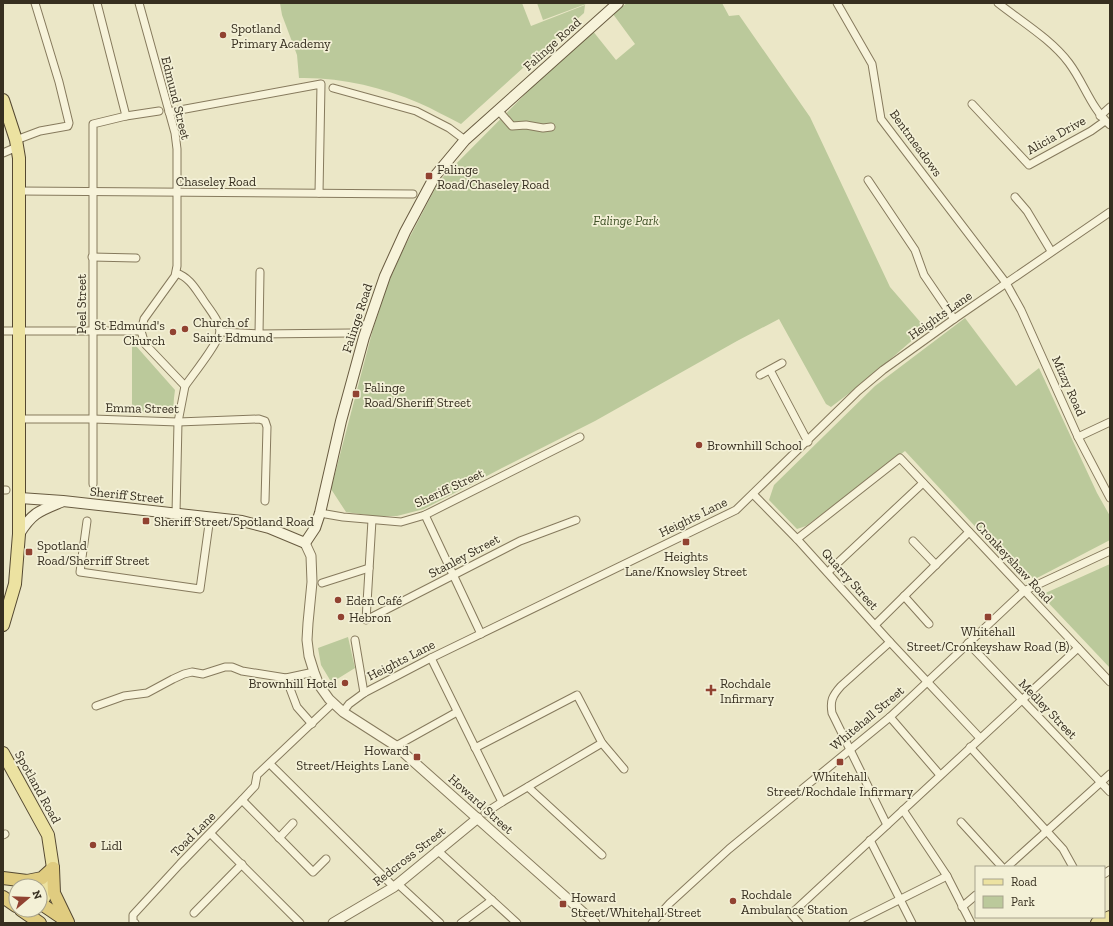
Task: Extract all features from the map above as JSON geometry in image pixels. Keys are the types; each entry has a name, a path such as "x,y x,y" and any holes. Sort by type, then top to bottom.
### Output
{"highway":[{"path":"3,878 27,881 42,878 53,868"},
{"path":"53,868 54,893 69,922"},
{"path":"48,916 69,922"}],"main road":[{"name":"Falinge Road","path":"305,542 315,528 320,513 341,421 364,337 386,274 435,176 465,140 618,3"},
{"path":"3,100 17,143 19,158 18,331 20,498 20,534 15,584 6,608 3,625"},
{"name":"Sheriff Street","path":"20,498 63,501 242,521 269,528 305,542"},
{"path":"20,534 26,522 33,515 63,501"},
{"name":"Spotland Road","path":"3,754 48,835 53,868 48,885"}],"street":[{"path":"3,153 17,143 40,131 68,126 69,120 35,3"},
{"path":"97,3 126,116 159,111"},
{"name":"Edmund Street","path":"139,3 175,133 177,149 176,273"},
{"name":"Bentmeadows","path":"837,3 872,64 881,119 1006,283"},
{"path":"998,3 1052,45 1069,63 1105,121"},
{"path":"169,112 321,84 319,194"},
{"path":"333,88 416,111 449,128 465,140"},
{"name":"Alicia Drive","path":"972,104 1028,165 1091,131 1105,121"},
{"path":"1105,121 1110,107"},
{"path":"498,110 512,126 526,125 542,128 551,127"},
{"name":"Peel Street","path":"93,484 93,124 126,116"},
{"path":"868,180 915,250 924,275 954,319"},
{"name":"Chaseley Road","path":"19,192 413,194"},
{"path":"1015,197 1027,211 1052,251"},
{"name":"Heights Lane","path":"342,712 349,704 364,693 431,658 736,510 858,392 883,370 954,319 1110,212"},
{"path":"92,257 136,258"},
{"path":"259,334 260,272"},
{"path":"176,514 178,422 185,386 217,341 220,332 215,318 195,288 184,276 176,273 144,319 141,331 145,344 185,386"},
{"name":"Mizzy Road","path":"1006,283 1021,310 1078,437 1110,498"},
{"path":"3,331 141,331"},
{"path":"220,332 259,334 350,333"},
{"path":"760,375 782,363"},
{"path":"770,370 808,442"},
{"name":"Emma Street","path":"19,419 92,419 178,422 259,419 265,421 267,427 265,501"},
{"path":"1078,437 1110,422"},
{"name":"Sheriff Street","path":"320,513 343,517 401,522 425,515 580,437"},
{"name":"Cronkeyshaw Road","path":"797,539 900,458 1110,682"},
{"path":"828,572 923,483"},
{"name":"Quarry Street","path":"753,494 828,572 890,642 980,738"},
{"path":"425,515 481,634"},
{"path":"87,521 80,572 200,589 210,517"},
{"path":"322,583 369,568 372,520"},
{"name":"Stanley Street","path":"369,568 366,620 520,541 576,520"},
{"path":"875,625 969,532"},
{"path":"305,542 311,556 312,582 307,640 309,656 320,685 333,703 342,712"},
{"path":"913,542 936,565"},
{"name":"Whitehall Street","path":"652,923 670,903 729,849 849,749 890,717 1024,591 1110,551"},
{"path":"904,596 929,624"},
{"path":"355,640 364,693"},
{"path":"886,825 832,713 831,703 837,690 890,642"},
{"name":"Medley Street","path":"968,643 1110,792"},
{"path":"799,923 791,914 1078,648"},
{"path":"431,658 502,802"},
{"path":"96,706 124,696 135,696 147,693 184,674 192,672 203,674 225,667 232,667 260,674 286,678 314,672"},
{"path":"286,678 297,707 312,724"},
{"path":"475,748 577,695 602,743 624,768"},
{"name":"Toad Lane","path":"134,922 133,915 255,786 257,775 333,703"},
{"name":"Howard Street","path":"342,712 396,746 482,816 595,923"},
{"path":"396,746 457,712"},
{"path":"890,717 940,776"},
{"name":"Redcross Street","path":"333,923 396,885 438,850 502,802 602,743"},
{"path":"970,748 1063,849 1072,866"},
{"path":"270,764 396,885 440,923"},
{"path":"1007,866 1110,774"},
{"path":"528,787 602,855"},
{"path":"242,800 313,872 326,859"},
{"path":"903,810 947,876 971,923"},
{"path":"961,822 1001,866"},
{"path":"279,838 293,823"},
{"path":"211,834 300,923"},
{"path":"870,840 912,923"},
{"path":"438,850 517,923"},
{"path":"194,913 242,864"},
{"path":"853,923 947,876"},
{"path":"962,907 975,896"},
{"path":"461,923 492,900"}],"green space":[{"path":"280,3 522,3 531,26 585,5 584,13 461,124 435,110 405,97 376,88 330,79 299,78 297,55 282,15"},
{"path":"537,3 586,3 586,4 543,20"},
{"name":"Falinge Park","path":"627,3 722,3 729,16 739,15 810,117 890,287 922,324 922,328 916,329 916,337 864,382 831,407 826,404 779,319 595,421 424,509 397,516 374,516 346,512 331,489 373,329 389,281 403,250 439,181 556,63 592,30 616,60 635,44 613,14"},
{"path":"965,318 1016,386 1039,368 1097,493 1110,516 1110,540 1037,578 1023,578 905,451 806,526 797,529 769,500 774,485 875,386"},
{"path":"132,345 136,346 175,390 173,413 132,412"},
{"path":"1110,564 1110,668 1041,595"},
{"path":"348,637 355,668 334,681 333,685 321,665 318,648"}],"place":[{"name":"Spotland Primary Academy","path":"223,35"},
{"name":"Falinge Road/Chaseley Road","path":"429,176"},
{"name":"Church of Saint Edmund","path":"185,329"},
{"name":"St Edmund's Church","path":"173,332"},
{"name":"Falinge Road/Sheriff Street","path":"356,394"},
{"name":"Brownhill School","path":"699,445"},
{"name":"Sheriff Street/Spotland Road","path":"146,521"},
{"name":"Heights Lane/Knowsley Street","path":"686,542"},
{"name":"Spotland Road/Sherriff Street","path":"29,552"},
{"name":"Eden Café","path":"338,600"},
{"name":"Hebron","path":"341,617"},
{"name":"Whitehall Street/Cronkeyshaw Road (B)","path":"988,617"},
{"name":"Brownhill Hotel","path":"345,683"},
{"name":"Rochdale Infirmary","path":"711,690"},
{"name":"Howard Street/Heights Lane","path":"417,757"},
{"name":"Whitehall Street/Rochdale Infirmary","path":"840,762"},
{"name":"Lidl","path":"93,845"},
{"name":"Rochdale Ambulance Station","path":"733,901"},
{"name":"Howard Street/Whitehall Street","path":"563,904"}]}
